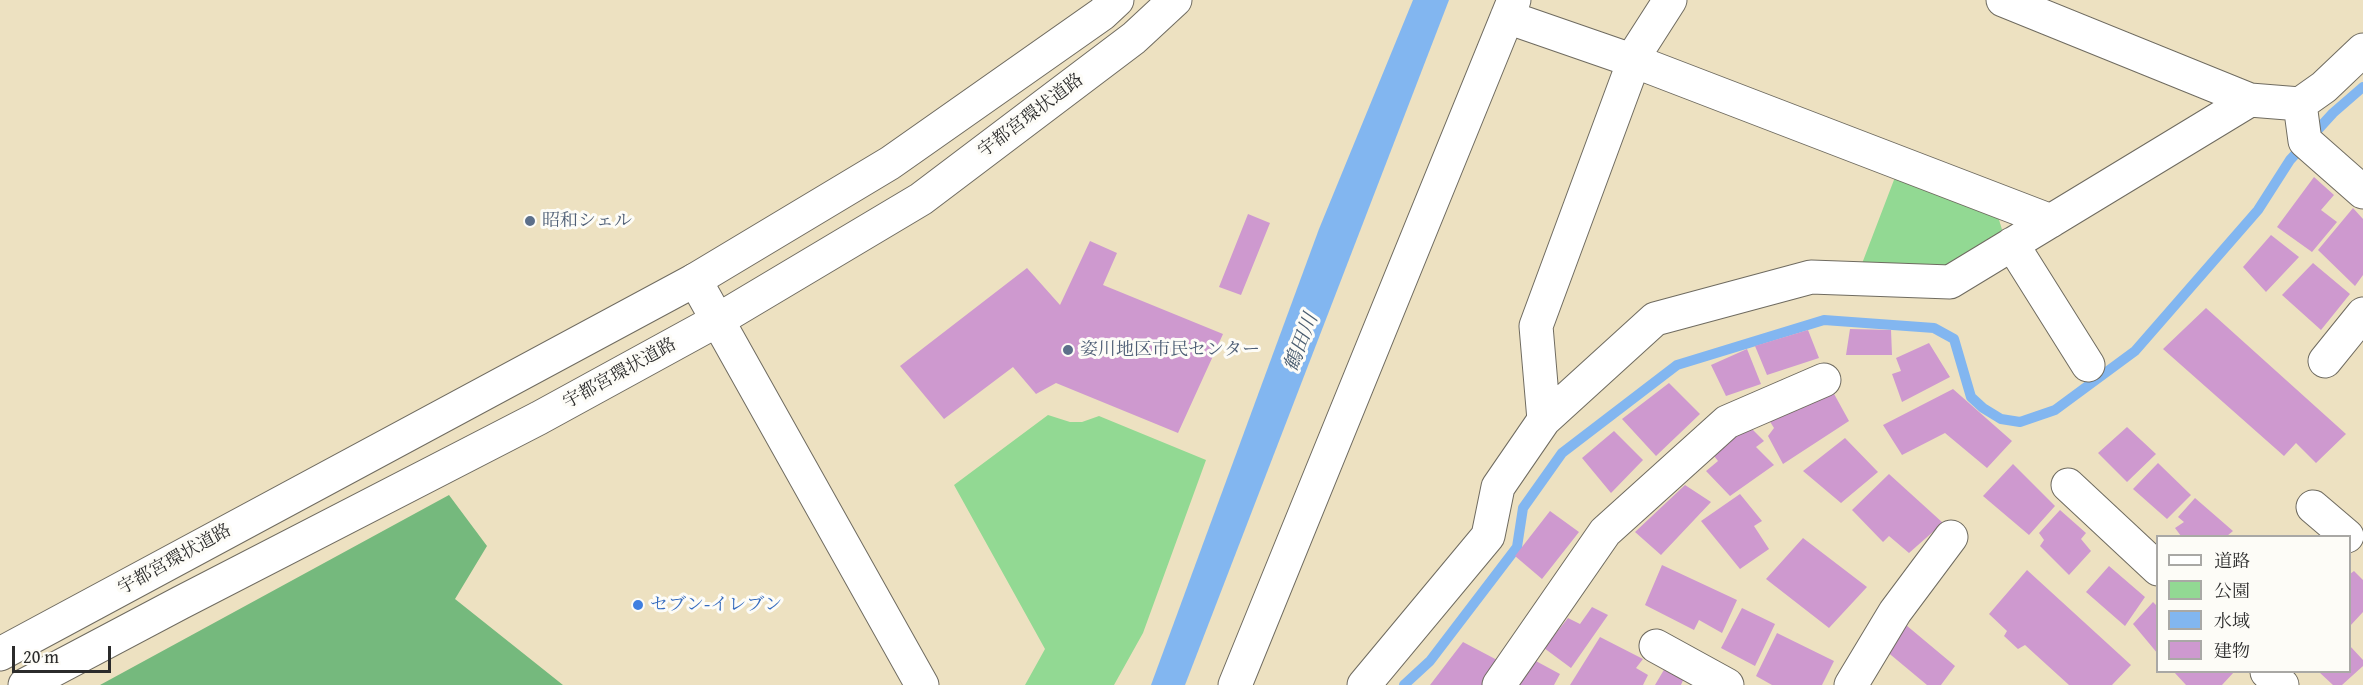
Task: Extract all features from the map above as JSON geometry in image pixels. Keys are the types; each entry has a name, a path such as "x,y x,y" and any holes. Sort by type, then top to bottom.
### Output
{"street":[{"name":"宇都宮環状道路","path":"0,654 695,280 891,163 1102,14 1117,0"},
{"name":"宇都宮環状道路","path":"25,685 539,418 718,320 921,199 1134,38 1175,0"},
{"path":"1544,420 1536,326 1638,50 1670,0"},
{"path":"2003,0 2250,100 2300,104 2324,87 2363,50"},
{"path":"1235,685 1510,9 1634,61 2050,221"},
{"path":"1364,685 1488,536 1498,487 1544,420 1655,319 1811,278 1950,282 2250,100"},
{"path":"2300,104 2305,141 2363,192"},
{"path":"2012,244 2088,365"},
{"path":"695,280 922,685"},
{"path":"2325,362 2363,314"},
{"path":"1499,685 1605,532 1726,422 1824,380"},
{"path":"2068,485 2156,568"},
{"path":"2313,507 2346,535"},
{"path":"1851,685 1895,612 1951,537"},
{"path":"2351,540 2363,550"},
{"path":"1656,646 1727,685"},
{"path":"2268,673 2282,685"}],"green space":[{"path":"1897,172 1996,210 2004,236 1944,276 1858,274"},
{"path":"1048,415 1070,422 1082,422 1099,416 1206,460 1143,633 1114,685 1025,685 1045,649 954,485"},
{"path":"449,495 487,546 455,599 563,685 100,685"}],"water":[{"name":"鶴田川","path":"1413,0 1449,0 1185,685 1151,685 1319,229"}],"building":[{"path":"2314,177 2334,195 2321,210 2337,222 2312,252 2277,227"},
{"path":"2353,208 2363,219 2363,275 2355,286 2318,250"},
{"path":"1248,214 1270,223 1241,295 1219,287"},
{"path":"2271,235 2299,257 2266,292 2243,267"},
{"name":"姿川地区市民センター","path":"1090,241 1117,253 1103,285 1223,334 1178,433 1056,383 1036,394 1013,367 944,419 900,366 1027,268 1060,305"},
{"path":"2313,263 2350,294 2321,330 2282,295"},
{"path":"2206,308 2346,434 2316,463 2296,443 2284,456 2163,349"},
{"path":"1850,329 1891,330 1892,355 1846,355"},
{"path":"1808,330 1819,358 1767,375 1755,346"},
{"path":"1929,343 1950,377 1902,402 1892,374 1901,371 1896,358"},
{"path":"1747,349 1761,384 1726,396 1711,365"},
{"path":"1669,383 1700,414 1656,456 1622,419"},
{"path":"1953,389 2012,441 1987,468 1945,433 1902,455 1883,425"},
{"path":"1833,392 1849,421 1783,464 1768,436 1774,428 1769,420"},
{"path":"1748,425 1764,441 1756,447 1774,465 1730,496 1706,471 1718,461 1711,452"},
{"path":"2127,427 2156,454 2127,482 2098,453"},
{"path":"1614,431 1643,460 1611,493 1582,458"},
{"path":"1845,438 1878,472 1841,503 1803,471"},
{"path":"2158,463 2191,495 2167,519 2133,489"},
{"path":"2013,464 2055,506 2029,535 1983,496"},
{"path":"1889,474 1943,523 1909,553 1889,536 1883,542 1852,510"},
{"path":"1685,485 1711,502 1661,555 1635,532"},
{"path":"1740,494 1762,521 1754,526 1769,549 1740,569 1701,521"},
{"path":"2195,498 2233,531 2228,535 2180,535 2175,528 2184,522 2178,517"},
{"path":"2060,510 2086,533 2081,539 2091,551 2069,575 2040,546 2044,540 2039,533"},
{"path":"1550,511 1579,532 1542,579 1515,556"},
{"path":"1803,538 1867,587 1829,628 1766,579"},
{"path":"1662,565 1737,600 1722,633 1699,620 1694,630 1645,605"},
{"path":"2109,566 2145,597 2125,626 2086,592"},
{"path":"2027,570 2131,665 2112,685 2069,685 2025,645 2018,649 2004,636 2007,631 1989,614"},
{"path":"2354,571 2363,580 2363,612 2351,625 2351,573"},
{"path":"2153,602 2156,605 2156,652 2133,624"},
{"path":"1592,607 1608,615 1571,668 1544,648 1568,618 1580,624"},
{"path":"1742,608 1775,624 1755,666 1721,648"},
{"path":"1906,625 1955,666 1941,685 1927,685 1885,650"},
{"path":"1777,633 1834,661 1822,685 1772,685 1756,676"},
{"path":"1600,637 1643,659 1636,668 1648,675 1643,685 1570,685"},
{"path":"1463,642 1499,661 1482,685 1430,685"},
{"path":"2351,647 2363,660 2363,666 2342,685 2333,685 2320,673 2351,673"},
{"path":"1534,660 1560,674 1554,685 1518,685"},
{"path":"1665,668 1684,678 1681,685 1655,685"},
{"path":"2175,673 2233,673 2222,685 2186,685"}],"waterway":[{"path":"1404,685 1430,661 1517,547 1523,508 1562,453 1677,365 1824,320 1934,328 1954,339 1971,397 1983,408 2001,419 2020,422 2055,410 2135,351 2258,210 2290,160 2333,113 2363,87"}],"place":[{"name":"昭和シェル","path":"530,221"},
{"name":"姿川地区市民センター","path":"1068,350"},
{"name":"セブン-イレブン","path":"638,605"}]}
